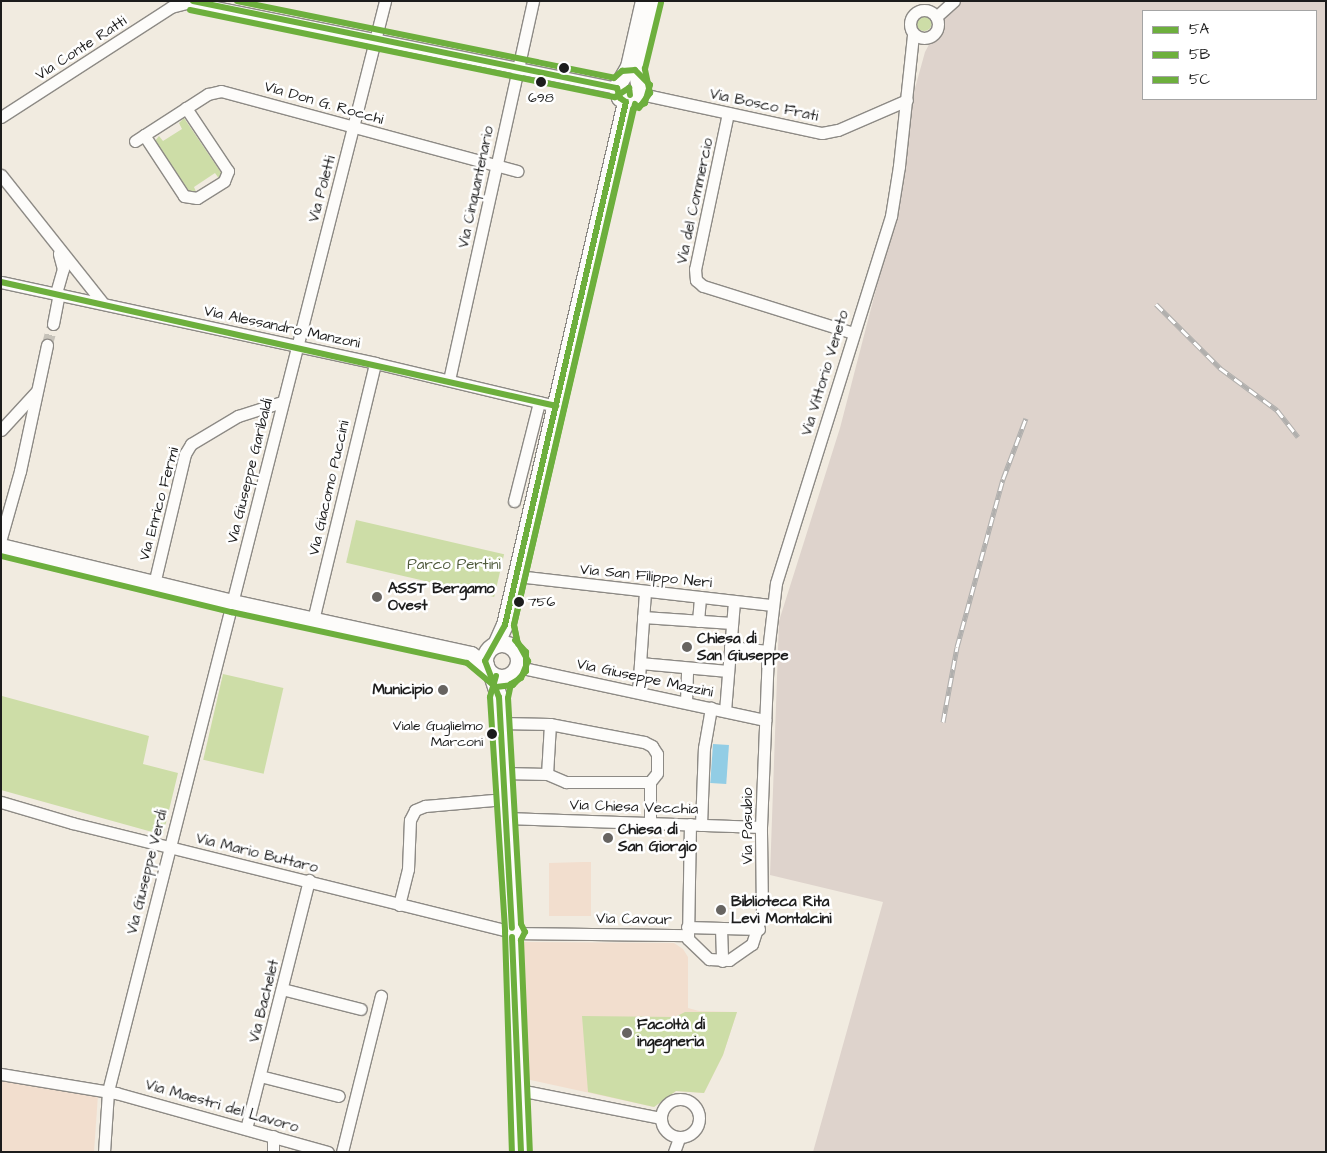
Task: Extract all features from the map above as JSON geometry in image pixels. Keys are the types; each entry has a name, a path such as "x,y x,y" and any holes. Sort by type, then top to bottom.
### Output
{"street":[{"name":"Via Poletti","path":"297,346 385,1"},
{"name":"Via Cinquantenario","path":"449,380 533,1"},
{"path":"520,1152 512,932 496,660 629,88 644,1"},
{"path":"629,88 654,1"},
{"path":"910,1 912,16 909,26 914,34 926,38 934,34 938,26 936,17 924,10 912,16"},
{"path":"936,17 954,1"},
{"name":"Via Conte Ratti","path":"1,117 171,7 192,2 518,68 629,88"},
{"name":"Via Vittorio Veneto","path":"765,720 772,605 786,542 895,198 914,34"},
{"name":"Via Bosco Frati","path":"629,88 728,113 819,132 833,131 907,100"},
{"name":"Via Don G. Rocchi","path":"186,108 228,171 224,181 197,198 186,198 139,138 186,108 210,93 221,91 517,171"},
{"name":"Via del Commercio","path":"728,113 694,272 698,282 709,288 853,333"},
{"path":"1,175 102,302"},
{"path":"52,241 63,266 52,324"},
{"name":"Via Alessandro Manzoni","path":"1,282 102,302 556,406"},
{"path":"1,538 48,345"},
{"name":"Via Giuseppe Garibaldi","path":"233,603 297,346"},
{"name":"Via Giacomo Puccini","path":"314,620 374,363"},
{"path":"1,430 36,392"},
{"name":"Via Enrico Fermi","path":"154,584 185,454 191,444 243,413 282,402"},
{"path":"514,501 539,402"},
{"path":"1,547 233,603 471,655 496,660 518,655 518,667 512,675 496,660"},
{"name":"Via San Filippo Neri","path":"517,576 772,605"},
{"path":"638,692 645,591"},
{"path":"698,621 700,597"},
{"path":"725,711 734,601"},
{"name":"Via Giuseppe Verdi","path":"104,1152 108,1091 169,846 233,603"},
{"path":"643,617 732,623"},
{"path":"730,647 768,651"},
{"path":"640,663 728,672"},
{"name":"Via Giuseppe Mazzini","path":"518,667 765,720"},
{"path":"686,702 688,668"},
{"path":"711,708 704,748 688,885 687,931 721,928 758,931"},
{"name":"Via Pasubio","path":"758,931 763,897 761,827 765,720"},
{"path":"500,723 550,724 648,744 656,752 657,770 650,782 650,822"},
{"path":"548,774 550,724"},
{"path":"503,774 548,774 554,780 566,782 650,782"},
{"path":"399,905 408,870 410,820 415,810 425,806 504,799"},
{"name":"Via Mario Buttaro","path":"1,802 309,880 399,905 512,932"},
{"name":"Via Chiesa Vecchia","path":"506,818 761,827"},
{"name":"Via Bachelet","path":"246,1129 309,880"},
{"path":"721,928 722,961 743,952 758,931"},
{"name":"Via Cavour","path":"512,932 687,931 692,945 703,956 722,961"},
{"path":"282,989 361,1009"},
{"path":"342,1152 381,996"},
{"name":"Via Maestri del Lavoro","path":"1,1074 108,1091 328,1152"},
{"path":"260,1076 339,1096"},
{"path":"519,1090 660,1118"},
{"path":"674,1152 679,1138 696,1129 699,1118 695,1107 686,1100 674,1100 664,1107 660,1118 668,1134 679,1138"},
{"path":"273,1136 273,1152"}],"shaded area":[{"path":"959,1 1326,1 1326,1152 813,1152 883,902 770,875 779,621 840,428 895,216 912,99 925,52 945,15"},
{"path":"591,862 591,916 549,916 549,863"},
{"name":"Facoltà di ingegneria","path":"522,942 674,943 683,949 688,957 688,1008 699,1011 737,1012 723,1055 704,1093 676,1091 654,1107 526,1079"},
{"path":"1,1079 98,1095 94,1152 1,1152"}],"green space":[{"path":"924,15 930,17 932,23 930,29 924,31 918,29 916,23 918,17"},
{"path":"184,118 222,174 220,180 215,173 194,187 197,194 193,197 155,141 159,136 163,141 182,129 179,123"},
{"name":"Parco Pertini","path":"356,520 504,554 494,597 346,563"},
{"path":"223,674 283,688 264,774 203,760"},
{"path":"2,696 149,736 143,764 178,773 163,835 1,790"},
{"path":"685,1012 737,1012 723,1055 704,1093 676,1091 654,1107 588,1092 582,1016 675,1017"}],"water":[{"path":"713,744 729,745 726,784 710,783"}],"tunnel":[{"path":"47,345 53,324"}],"railway":[{"path":"1156,304 1220,368 1277,410 1298,437"},
{"path":"943,722 957,647 1003,479 1026,418"}],"transit line":[{"name":"5A","path":"193,1 617,88 620,98 626,102 505,625 485,661 499,697 512,928"},
{"name":"5C","path":"237,1 614,78 622,71 635,70 650,85 645,103 633,109 514,625 517,641 528,661 521,678 511,684 508,698 521,924 525,932 521,940 530,1152"},
{"name":"5B","path":"639,108 650,93 645,69 661,3"},
{"name":"5B","path":"190,10 615,97 629,88 630,95"},
{"name":"5B","path":"518,644 514,625 635,104"},
{"name":"5A","path":"1,282 556,406"},
{"name":"5B","path":"1,556 231,612 467,663 496,687 513,685 526,671 526,652 515,640"},
{"name":"5B","path":"496,676 490,697 505,932 512,1152"},
{"name":"5A","path":"512,937 521,1152"}],"place":[{"name":"698","path":"541,82"},
{"name":"ASST Bergamo Ovest","path":"377,597"},
{"name":"756","path":"519,602"},
{"name":"Chiesa di San Giuseppe","path":"687,647"},
{"name":"Municipio","path":"443,690"},
{"name":"Viale Guglielmo Marconi","path":"492,734"},
{"name":"Chiesa di San Giorgio","path":"608,838"},
{"name":"Biblioteca Rita Levi Montalcini","path":"721,910"},
{"name":"Facoltà di ingegneria","path":"627,1033"}]}
